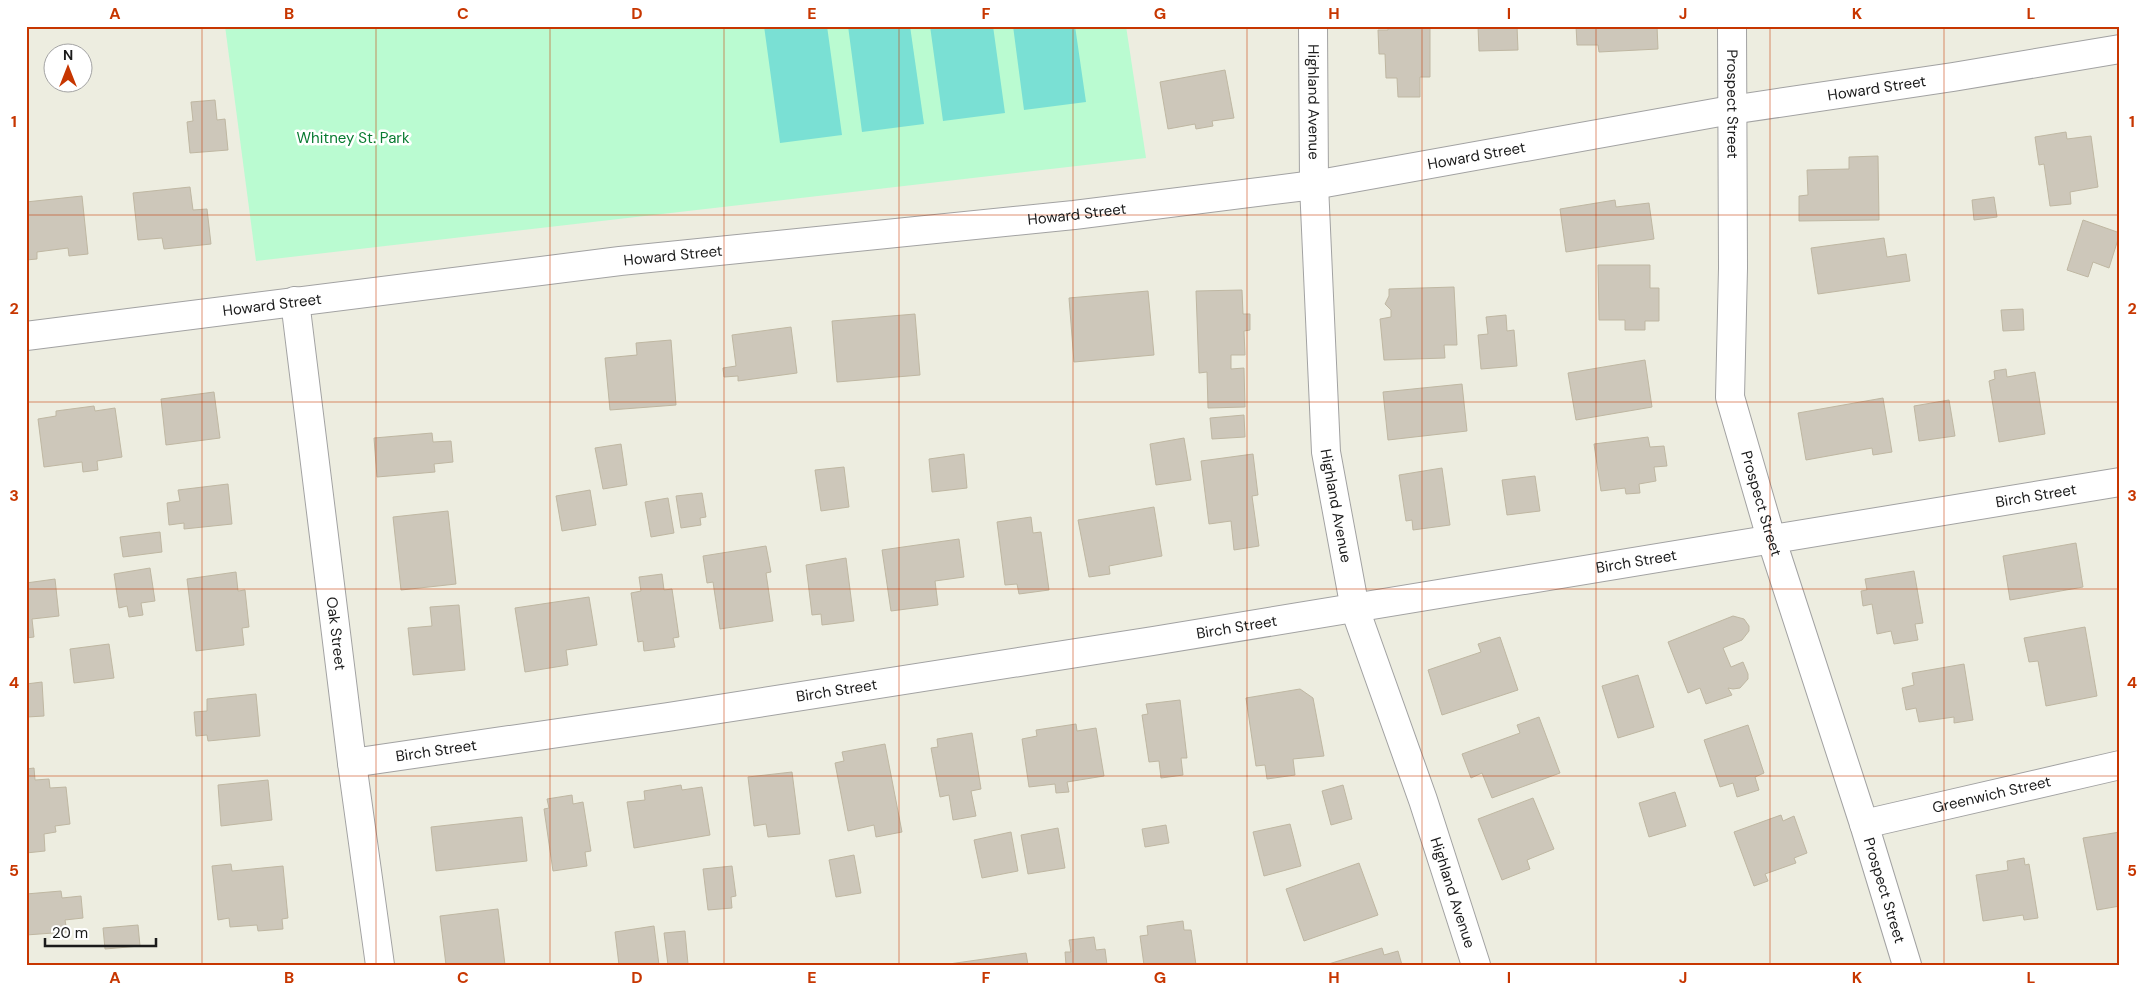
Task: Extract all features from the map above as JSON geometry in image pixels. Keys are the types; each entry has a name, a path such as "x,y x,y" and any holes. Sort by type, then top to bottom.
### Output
{"street":[{"name":"Highland Avenue","path":"1313,26 1314,185 1326,452 1355,609 1423,800 1476,965"},
{"name":"Prospect Street","path":"1732,26 1730,397 1771,538 1864,824 1907,965"},
{"name":"Howard Street","path":"26,336 620,260 1074,215 1314,185 1731,110 1953,77 2120,49"},
{"name":"Oak Street","path":"295,301 352,763 380,965"},
{"name":"Birch Street","path":"352,763 658,718 1355,609 1771,538 2120,482"},
{"name":"Greenwich Street","path":"1864,824 2120,765"}],"green space":[{"name":"Whitney St. Park","path":"225,26 1126,26 1146,158 256,261"}],"shaded area":[{"path":"764,26 827,26 842,135 780,143"},
{"path":"848,26 910,26 924,124 862,132"},
{"path":"930,26 993,26 1005,113 943,121"},
{"path":"1013,26 1075,26 1086,102 1024,110"}],"building":[{"path":"1388,26 1430,26 1430,77 1420,77 1420,97 1398,97 1397,78 1386,78 1385,54 1379,54 1378,30 1388,30"},
{"path":"1478,26 1517,26 1518,50 1479,51"},
{"path":"1576,26 1657,26 1658,49 1599,52 1598,45 1577,45"},
{"path":"1225,70 1234,118 1212,121 1213,126 1196,129 1195,124 1168,129 1160,82"},
{"path":"215,100 217,120 225,119 228,150 190,153 187,122 193,121 191,102"},
{"path":"2066,132 2067,139 2091,136 2098,187 2070,192 2071,204 2050,206 2044,164 2039,165 2035,137"},
{"path":"1878,156 1879,220 1799,221 1799,196 1808,195 1807,170 1849,169 1849,157"},
{"path":"190,187 193,210 207,209 211,244 164,249 162,238 138,240 133,193"},
{"path":"82,196 88,254 69,256 68,248 37,252 37,259 26,260 26,202"},
{"path":"1994,197 1997,217 1974,220 1972,200"},
{"path":"1615,200 1616,207 1649,203 1654,239 1566,252 1560,209"},
{"path":"2083,220 2120,233 2109,268 2093,262 2088,277 2067,270"},
{"path":"1884,238 1887,257 1906,254 1910,281 1818,294 1811,248"},
{"path":"1598,265 1650,265 1650,288 1659,288 1659,321 1645,321 1645,330 1625,330 1625,320 1599,320"},
{"path":"1454,287 1457,345 1444,345 1445,358 1384,360 1380,319 1391,317 1391,310 1385,304 1389,296 1389,289"},
{"path":"1242,290 1243,314 1250,314 1250,330 1244,331 1245,355 1231,355 1231,369 1244,368 1245,407 1208,408 1207,372 1199,373 1196,291"},
{"path":"1148,291 1154,355 1074,362 1069,298"},
{"path":"2023,309 2024,330 2003,331 2001,310"},
{"path":"915,314 920,375 837,382 832,321"},
{"path":"1506,315 1507,331 1514,330 1517,366 1481,369 1478,335 1488,334 1486,317"},
{"path":"791,327 797,373 738,381 738,376 724,377 723,368 736,366 732,335"},
{"path":"671,340 676,405 610,410 605,358 637,355 636,343"},
{"path":"1645,360 1652,407 1576,420 1568,373"},
{"path":"2006,369 2007,377 2035,372 2045,434 1999,442 1989,381 1995,379 1994,371"},
{"path":"1462,384 1467,431 1388,440 1383,392"},
{"path":"214,392 220,438 166,445 161,399"},
{"path":"1883,398 1892,452 1873,455 1872,448 1806,460 1798,413"},
{"path":"1949,400 1955,436 1919,441 1914,406"},
{"path":"94,406 95,411 115,408 122,457 97,461 98,470 83,472 82,462 44,467 38,419 56,416 56,411"},
{"path":"1244,415 1245,437 1212,439 1210,418"},
{"path":"432,433 433,442 451,441 453,462 434,464 435,472 377,477 374,438"},
{"path":"1648,437 1650,447 1664,446 1667,466 1654,467 1656,481 1639,484 1640,493 1626,494 1625,488 1601,491 1594,444"},
{"path":"1184,438 1191,480 1156,485 1150,444"},
{"path":"621,444 627,485 603,489 595,448"},
{"path":"964,454 967,488 932,492 929,459"},
{"path":"1253,454 1258,495 1252,496 1259,546 1234,550 1231,521 1209,524 1201,461"},
{"path":"844,467 849,507 821,511 815,470"},
{"path":"1442,468 1450,525 1413,530 1412,520 1406,521 1399,475"},
{"path":"1535,476 1540,511 1507,515 1502,480"},
{"path":"228,484 232,524 184,529 184,523 169,525 167,503 180,501 178,490"},
{"path":"590,490 596,525 562,531 556,496"},
{"path":"702,493 706,517 700,518 701,525 681,528 676,496"},
{"path":"668,498 674,533 651,537 645,502"},
{"path":"1154,507 1162,556 1109,566 1110,574 1089,577 1078,520"},
{"path":"448,511 456,584 401,590 393,517"},
{"path":"1031,517 1033,533 1041,532 1049,590 1019,594 1017,584 1005,585 997,522"},
{"path":"160,532 162,552 123,557 120,537"},
{"path":"959,539 964,577 935,581 938,605 891,611 882,550"},
{"path":"2076,543 2083,587 2010,600 2003,556"},
{"path":"766,546 771,572 766,573 773,621 720,629 713,582 707,583 703,556"},
{"path":"846,558 854,621 822,625 821,614 812,615 806,565"},
{"path":"150,568 155,601 141,603 143,615 129,617 127,606 119,608 114,574"},
{"path":"1914,571 1923,623 1915,624 1918,640 1894,644 1891,631 1877,634 1872,604 1863,606 1861,591 1867,590 1865,579"},
{"path":"236,572 238,591 245,590 249,627 242,628 244,645 196,651 187,579"},
{"path":"662,574 664,590 672,589 679,637 673,638 675,647 644,651 643,641 638,642 631,593 641,591 639,577"},
{"path":"55,579 59,616 32,619 34,637 26,638 26,583"},
{"path":"589,597 597,645 566,650 568,665 525,672 515,608"},
{"path":"459,605 465,670 413,675 408,628 432,626 430,607"},
{"path":"1733,616 1744,619 1749,626 1749,631 1742,640 1723,648 1731,667 1743,662 1748,679 1740,688 1728,688 1732,695 1706,704 1700,688 1688,693 1668,642"},
{"path":"2085,627 2097,696 2046,706 2038,661 2029,662 2024,638"},
{"path":"1500,637 1518,690 1442,715 1428,670 1481,652 1478,644"},
{"path":"109,644 114,678 74,683 70,649"},
{"path":"1964,664 1973,720 1954,723 1954,717 1919,722 1916,708 1906,710 1902,688 1914,685 1912,673"},
{"path":"1638,675 1654,727 1618,738 1602,686"},
{"path":"42,682 44,716 27,717 26,724 26,684"},
{"path":"1300,689 1313,698 1324,756 1293,759 1295,775 1267,779 1265,765 1256,766 1246,698"},
{"path":"256,694 260,736 208,741 207,735 196,736 194,712 207,711 207,699"},
{"path":"1180,700 1187,758 1181,758 1183,775 1161,778 1159,761 1149,762 1142,715 1148,714 1146,704"},
{"path":"1539,717 1560,773 1492,798 1482,773 1471,778 1462,754 1520,733 1517,725"},
{"path":"1076,724 1077,731 1096,728 1104,776 1067,782 1069,792 1056,793 1055,784 1029,787 1022,739 1037,736 1036,730"},
{"path":"1748,725 1764,773 1755,777 1759,790 1737,797 1733,783 1720,787 1704,740"},
{"path":"972,733 981,789 971,791 976,816 953,820 949,795 940,797 931,748 938,747 937,739"},
{"path":"885,744 902,832 876,837 874,825 848,831 835,763 844,761 842,752"},
{"path":"34,768 35,780 49,779 50,788 66,787 70,824 55,826 56,832 44,834 45,851 26,853 26,769"},
{"path":"792,772 800,834 768,837 766,824 754,826 748,777"},
{"path":"268,780 272,820 221,826 218,785"},
{"path":"681,785 682,790 702,787 710,835 634,848 627,802 645,800 644,791"},
{"path":"1343,785 1352,819 1331,825 1322,791"},
{"path":"1675,792 1686,826 1649,837 1639,803"},
{"path":"572,795 573,804 583,802 591,851 585,852 587,866 553,871 544,809 549,808 547,799"},
{"path":"1533,798 1554,849 1527,860 1530,869 1502,880 1478,819"},
{"path":"1781,815 1783,821 1794,816 1807,853 1794,858 1796,863 1765,874 1768,881 1754,886 1734,832"},
{"path":"522,817 527,861 436,871 431,827"},
{"path":"1290,824 1301,866 1264,876 1253,832"},
{"path":"1166,825 1169,843 1145,847 1142,829"},
{"path":"1058,828 1065,868 1028,874 1021,835"},
{"path":"1011,832 1018,871 982,878 974,840"},
{"path":"2120,832 2120,906 2097,910 2083,838"},
{"path":"854,855 861,893 836,897 829,860"},
{"path":"2024,858 2025,865 2029,864 2038,918 2024,920 2023,915 1983,921 1976,875 2008,870 2007,861"},
{"path":"1359,863 1378,915 1304,941 1286,889"},
{"path":"231,864 232,871 283,866 288,918 282,919 283,929 258,931 257,925 230,927 229,918 218,920 212,866"},
{"path":"732,866 736,896 731,897 732,908 708,910 703,869"},
{"path":"61,891 62,898 81,896 83,918 65,920 67,932 26,935 26,894"},
{"path":"498,909 505,965 446,965 440,916"},
{"path":"1183,921 1184,930 1191,930 1196,965 1144,965 1140,936 1148,935 1147,926"},
{"path":"138,925 140,946 105,949 103,928"},
{"path":"654,926 659,965 619,965 615,932"},
{"path":"685,931 688,964 668,965 664,933"},
{"path":"1094,937 1096,950 1105,949 1107,965 1066,965 1065,952 1071,952 1069,940"},
{"path":"1382,948 1384,955 1398,951 1402,965 1325,965"},
{"path":"1026,953 1028,965 949,965 949,964"}]}
